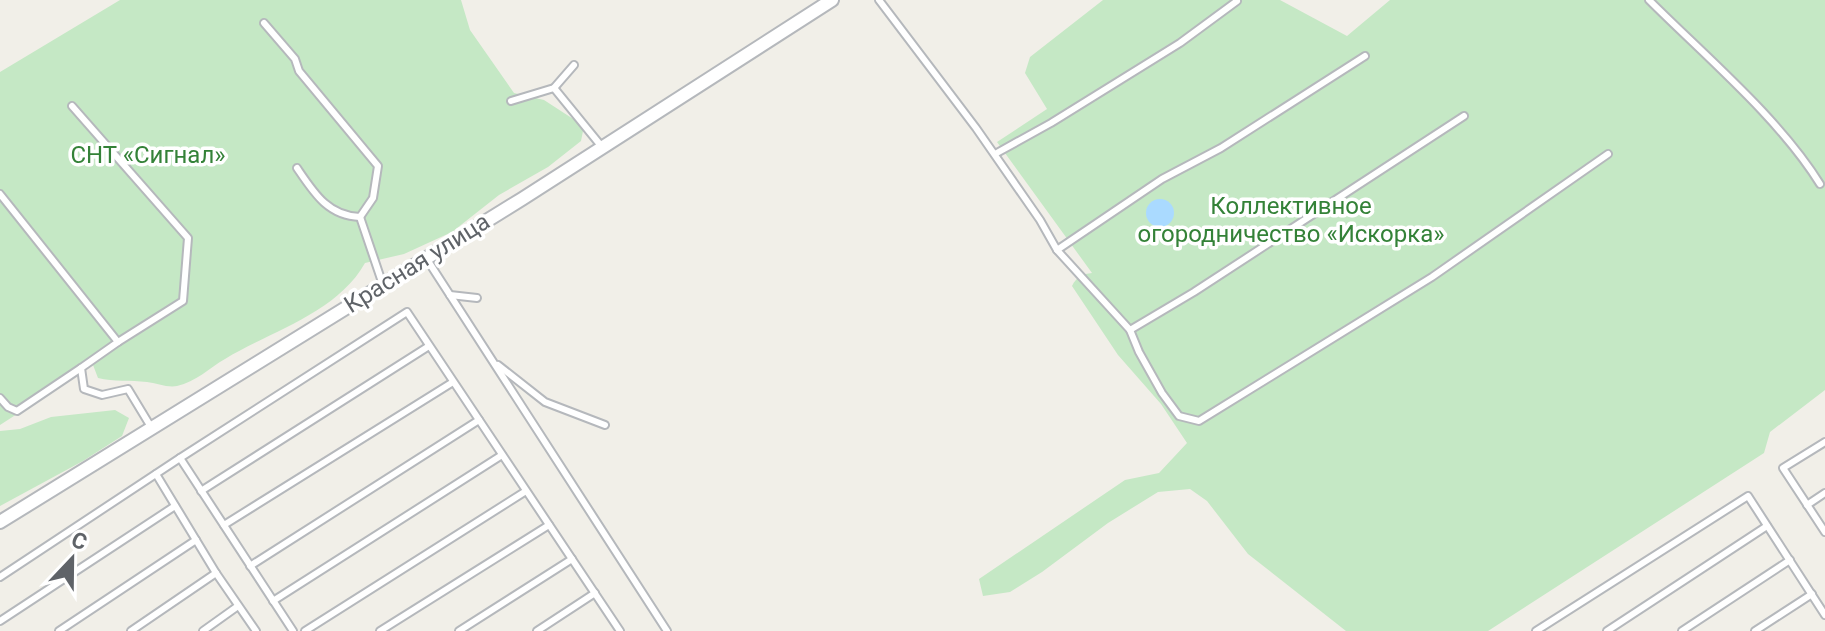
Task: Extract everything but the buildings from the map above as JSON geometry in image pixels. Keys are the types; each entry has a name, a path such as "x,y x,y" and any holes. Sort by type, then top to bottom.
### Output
{"street":[{"name":"Красная улица","path":"0,522 427,259 832,0"}],"lane":[{"path":"879,0 995,154 1057,250 1130,330 1146,366 1179,416 1199,421 1432,277 1608,154"},
{"path":"1649,0 1780,131 1802,156 1820,184"},
{"path":"995,154 1039,131 1180,43 1237,1"},
{"path":"264,23 295,59 299,71 378,166 373,198 360,217"},
{"path":"1057,250 1162,179 1221,148 1365,56"},
{"path":"511,101 554,88 574,65"},
{"path":"554,88 602,147"},
{"path":"0,398 17,411 183,301 188,238 72,106"},
{"path":"1130,330 1194,292 1464,116"},
{"path":"297,168 321,202 344,216 360,217"},
{"path":"0,194 118,342"},
{"path":"360,217 383,285"},
{"path":"427,259 667,631"},
{"path":"450,295 477,298"},
{"path":"0,577 407,312 617,630"},
{"path":"201,491 429,346"},
{"path":"493,362 545,402 605,425"},
{"path":"81,368 84,389 102,395 128,389 151,427"},
{"path":"224,525 453,382"},
{"path":"250,566 479,420"},
{"path":"1825,442 1783,468 1825,532"},
{"path":"273,601 502,455"},
{"path":"180,458 293,631"},
{"path":"156,474 216,573 256,631"},
{"path":"305,631 526,491"},
{"path":"1807,505 1825,493"},
{"path":"1536,631 1748,496 1825,615"},
{"path":"0,621 175,506"},
{"path":"380,631 549,525"},
{"path":"1607,631 1767,526"},
{"path":"59,631 196,540"},
{"path":"459,631 572,559"},
{"path":"1682,631 1790,560"},
{"path":"131,631 216,573"},
{"path":"537,631 595,593"},
{"path":"1755,631 1812,594"},
{"path":"203,631 238,606"}],"green space":[{"name":"СНТ «Сигнал»","path":"120,0 461,0 470,30 514,93 544,100 584,126 581,141 548,167 499,195 452,232 404,254 365,263 353,280 321,308 190,381 170,386 104,379 98,378 93,365 0,425 0,72"},
{"name":"Коллективное огородничество «Искорка»","path":"1103,0 1280,0 1347,36 1390,0 1825,0 1825,390 1770,432 1764,453 1488,631 1346,631 1248,554 1207,501 1190,489 1158,492 1010,592 983,596 979,579 1125,480 1159,473 1187,443 1161,404 1118,355 1072,286 1080,276 1092,273 997,142 1047,109 1025,73 1030,57"},
{"path":"115,410 129,418 122,436 0,506 0,431 20,429 51,417"}],"water":[{"path":"1160,199 1170,203 1174,213 1170,223 1160,227 1150,223 1146,213 1150,203"}]}
